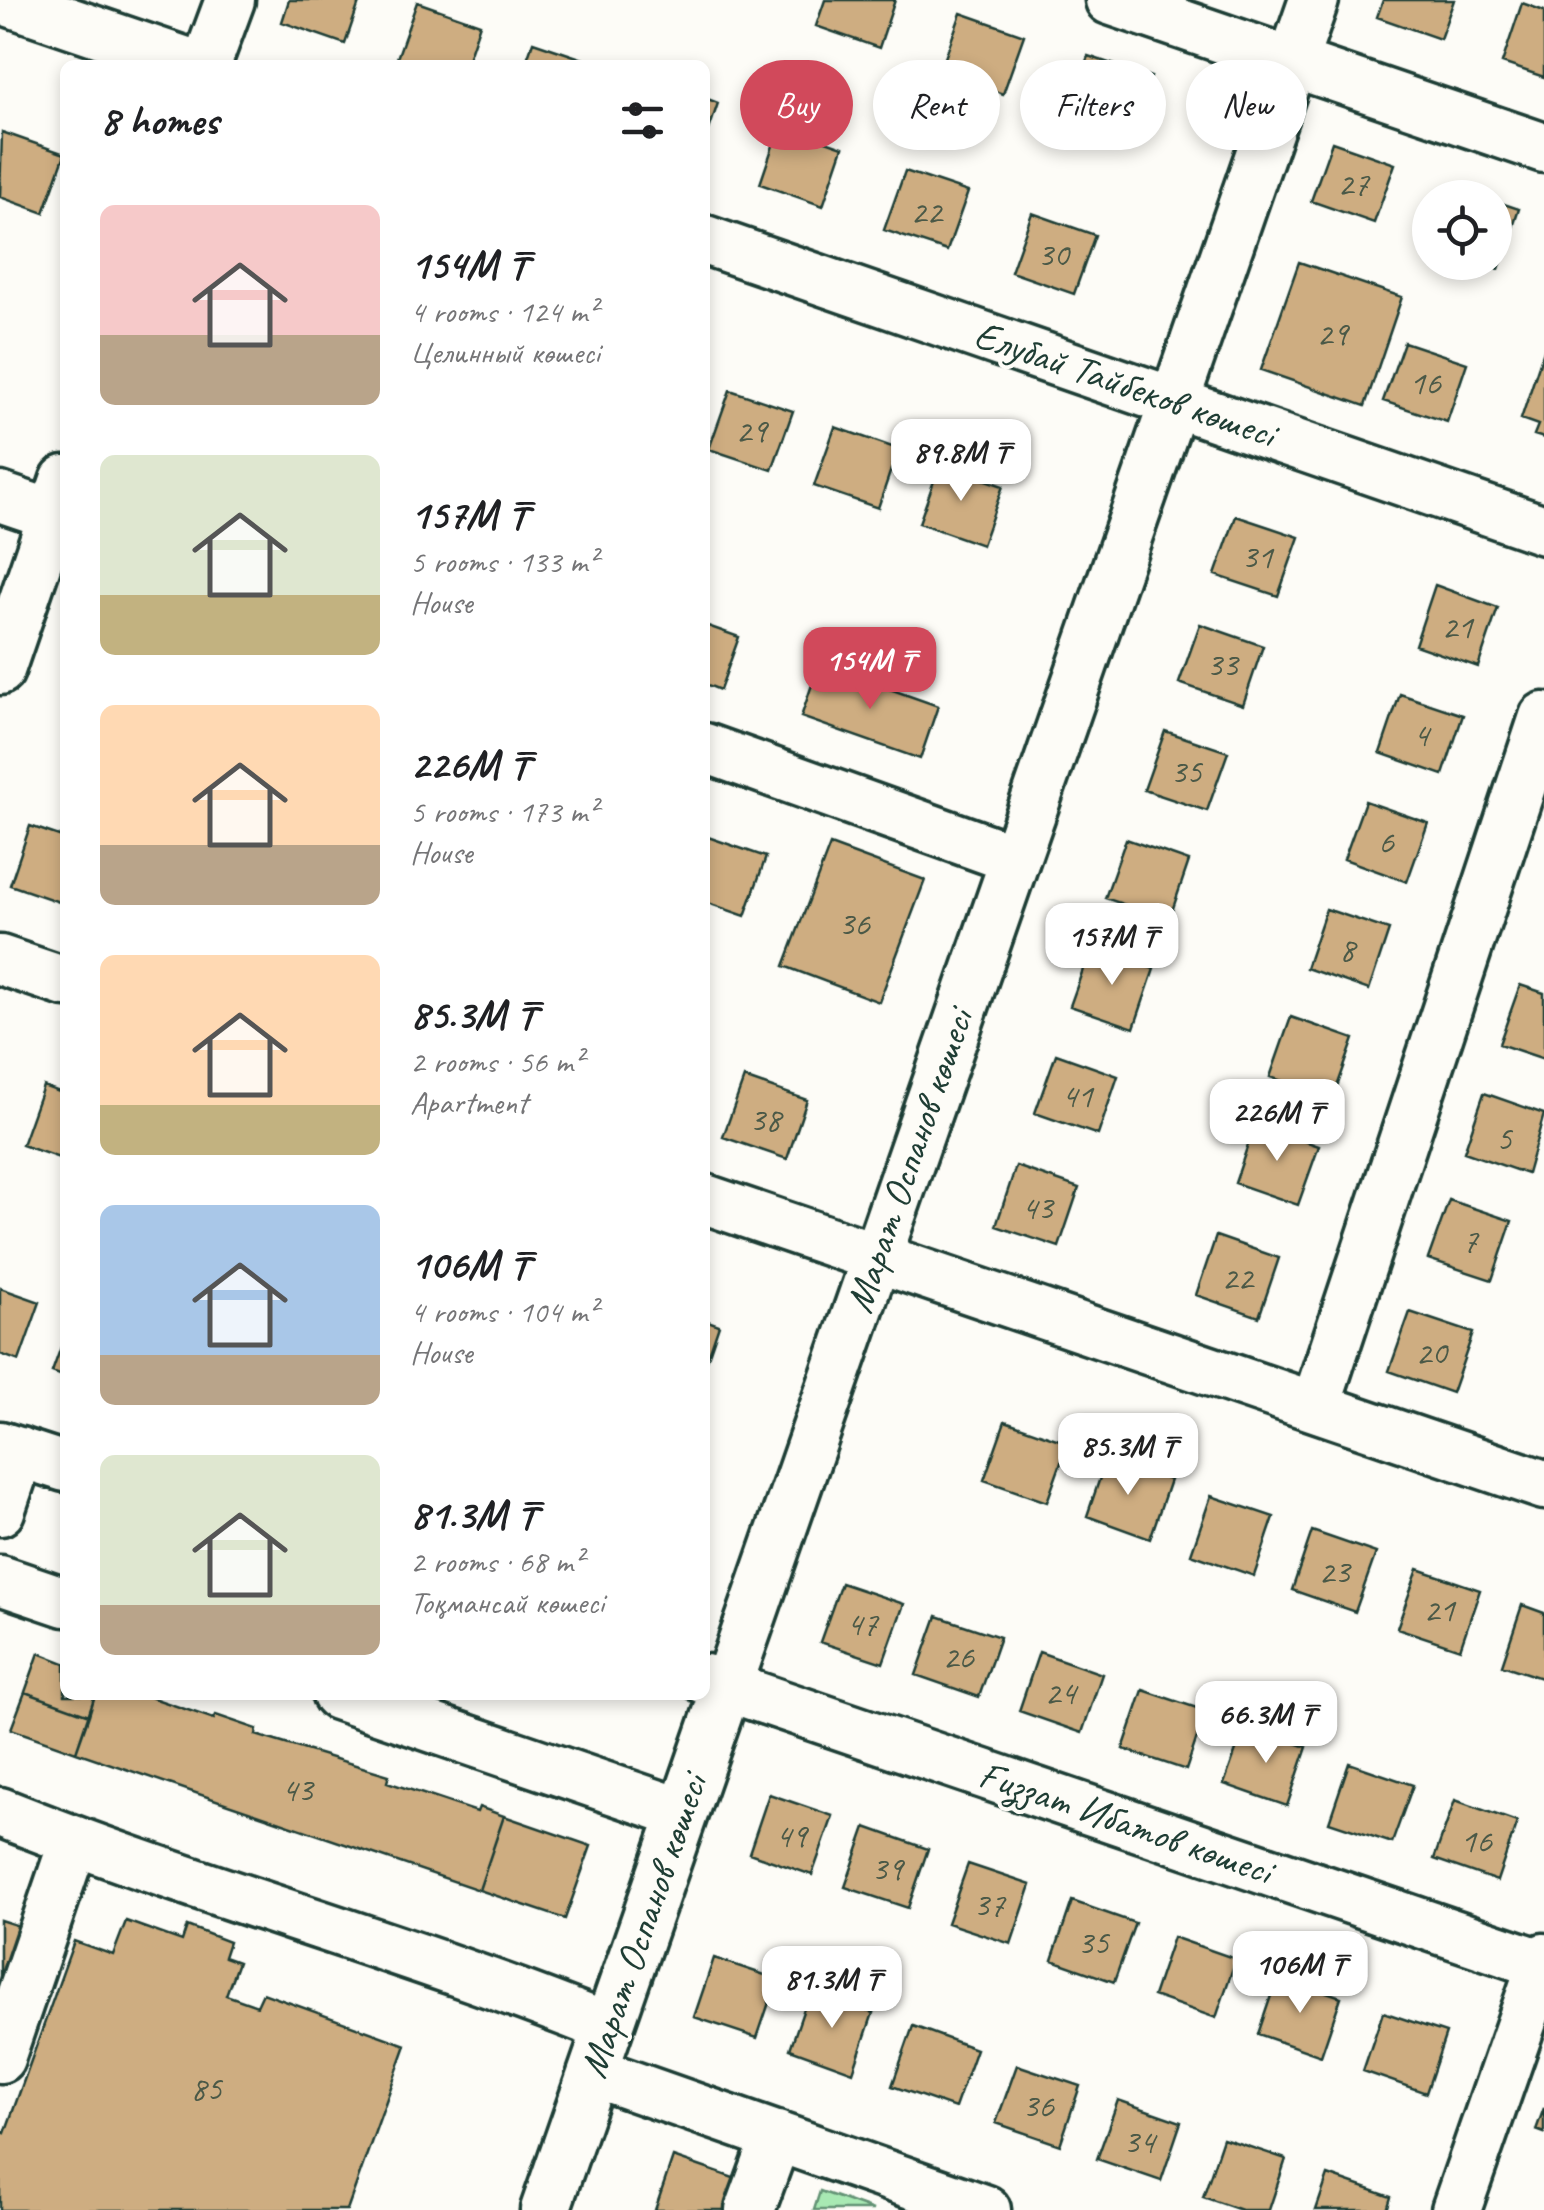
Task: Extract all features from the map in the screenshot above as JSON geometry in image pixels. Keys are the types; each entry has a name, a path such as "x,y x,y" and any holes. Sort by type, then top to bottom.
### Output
{"street":[{"path":"4,0 181,60"},
{"path":"208,60 230,0"},
{"path":"1110,0 1283,60"},
{"name":"Марат Оспанов көшесі","path":"1293,60 1314,0"},
{"path":"1307,68 1544,148"},
{"name":"Марат Оспанов көшесі","path":"545,2210 682,1813 716,1683 876,1258 1262,150"},
{"name":"Елубай Тайбеков көшесі","path":"710,242 1544,530"},
{"path":"0,497 60,505"},
{"path":"0,670 60,508"},
{"path":"1316,1407 1544,717"},
{"path":"710,750 1014,859"},
{"path":"0,960 60,980"},
{"path":"710,1202 1544,1485"},
{"path":"0,1511 10,1449 60,1465"},
{"path":"0,1580 60,1600"},
{"name":"Ғиззат Ибатов көшесі","path":"716,1683 1543,1962"},
{"path":"352,1700 682,1813"},
{"path":"0,1812 74,1842 513,1990 600,2050 777,2136 986,2210"},
{"path":"0,2058 74,1842"},
{"path":"1456,2210 1543,1962"},
{"path":"750,2210 777,2136"}],"green space":[{"path":"820,2191 873,2210 814,2210"}],"building":[{"path":"289,0 360,0 345,44 282,22"},
{"path":"825,0 895,0 879,48 816,26"},
{"path":"1383,0 1454,0 1440,39 1377,17"},
{"path":"417,2 480,24 468,60 396,60"},
{"path":"1522,3 1544,11 1544,77 1502,63"},
{"path":"961,13 1024,35 1003,94 1000,60 944,60"},
{"path":"533,42 586,60 527,60"},
{"path":"710,100 718,103 710,127"},
{"path":"2,132 60,152 60,168 44,213 0,197"},
{"path":"1332,142 1395,164 1374,223 1311,201"},
{"path":"772,150 842,150 823,206 760,184"},
{"path":"905,171 968,192 947,251 884,230"},
{"path":"1512,207 1519,209 1512,230"},
{"path":"1032,213 1095,235 1074,294 1011,272"},
{"path":"1299,262 1402,297 1365,406 1261,370"},
{"path":"1404,342 1467,363 1447,422 1383,401"},
{"path":"1544,350 1544,438 1534,435 1538,425 1521,419"},
{"path":"730,390 793,411 772,470 710,446"},
{"path":"835,427 898,449 878,508 814,486"},
{"path":"940,464 1003,486 982,545 919,523"},
{"path":"1236,516 1299,537 1278,596 1215,575"},
{"path":"1435,585 1498,608 1478,667 1415,645"},
{"path":"1200,624 1263,646 1243,705 1179,683"},
{"path":"710,627 739,637 720,690 710,686"},
{"path":"819,664 938,706 920,759 801,717"},
{"path":"1400,694 1463,715 1443,775 1380,753"},
{"path":"1165,731 1228,752 1207,811 1144,790"},
{"path":"1365,801 1428,823 1407,882 1344,859"},
{"path":"30,826 60,836 60,902 10,885"},
{"path":"710,838 766,857 745,916 710,904"},
{"path":"1126,839 1189,861 1169,920 1105,898"},
{"path":"830,845 925,880 879,1002 784,966"},
{"path":"1326,909 1389,930 1369,990 1306,968"},
{"path":"1091,947 1154,969 1134,1028 1070,1006"},
{"path":"1520,985 1544,993 1544,1059 1499,1044"},
{"path":"1291,1017 1354,1039 1333,1098 1270,1077"},
{"path":"1056,1054 1118,1076 1098,1135 1035,1113"},
{"path":"744,1078 807,1100 787,1159 723,1137"},
{"path":"43,1086 60,1092 60,1158 22,1145"},
{"path":"1484,1093 1544,1114 1527,1174 1464,1152"},
{"path":"1255,1124 1319,1146 1298,1205 1235,1183"},
{"path":"1016,1166 1079,1188 1059,1247 996,1226"},
{"path":"1449,1200 1512,1221 1492,1280 1428,1259"},
{"path":"1216,1236 1279,1258 1259,1317 1196,1295"},
{"path":"0,1288 40,1302 19,1361 0,1354"},
{"path":"1410,1312 1473,1333 1452,1393 1389,1371"},
{"path":"710,1322 719,1325 710,1351"},
{"path":"60,1350 60,1375 52,1372"},
{"path":"1005,1421 1068,1443 1047,1502 984,1480"},
{"path":"1107,1457 1170,1480 1150,1539 1087,1516"},
{"path":"1211,1496 1274,1517 1254,1576 1191,1554"},
{"path":"1312,1531 1376,1553 1355,1612 1292,1590"},
{"path":"1418,1569 1480,1590 1460,1649 1397,1628"},
{"path":"841,1583 904,1604 883,1663 820,1642"},
{"path":"1522,1605 1544,1613 1544,1679 1502,1665"},
{"path":"937,1616 1000,1637 979,1697 916,1675"},
{"path":"1039,1652 1102,1674 1082,1733 1019,1711"},
{"path":"39,1653 60,1661 60,1700 94,1700 89,1715 25,1692"},
{"path":"1143,1690 1206,1711 1186,1770 1123,1749"},
{"path":"25,1692 89,1715 76,1752 11,1729"},
{"path":"93,1700 159,1700 214,1719 216,1715 257,1729 256,1735 389,1775 387,1782 477,1812 479,1807 504,1816 479,1890 76,1752"},
{"path":"1245,1725 1307,1747 1287,1806 1224,1784"},
{"path":"1349,1763 1413,1785 1392,1843 1329,1822"},
{"path":"769,1794 833,1816 812,1875 749,1853"},
{"path":"1455,1800 1517,1822 1497,1881 1434,1859"},
{"path":"504,1816 591,1846 565,1919 479,1890"},
{"path":"866,1827 928,1849 908,1908 845,1887"},
{"path":"968,1864 1031,1885 1011,1944 947,1923"},
{"path":"1072,1901 1135,1923 1114,1982 1052,1960"},
{"path":"0,1920 19,1926 0,1984"},
{"path":"126,1921 182,1941 187,1926 229,1942 224,1957 238,1962 226,1995 257,2006 263,1993 406,2045 347,2210 0,2210 0,2131 5,2133 74,1941 113,1955"},
{"path":"1173,1937 1236,1959 1216,2018 1153,1996"},
{"path":"714,1958 777,1979 757,2038 694,2017"},
{"path":"1278,1975 1341,1997 1321,2056 1258,2034"},
{"path":"810,1991 873,2013 853,2072 790,2049"},
{"path":"1383,2012 1446,2033 1426,2093 1363,2071"},
{"path":"913,2026 976,2049 955,2108 892,2086"},
{"path":"1017,2065 1080,2086 1060,2145 996,2123"},
{"path":"1118,2100 1181,2122 1161,2181 1097,2159"},
{"path":"1544,2108 1544,2133 1536,2130"},
{"path":"1223,2138 1286,2159 1269,2210 1241,2210 1203,2197"},
{"path":"673,2157 745,2182 735,2210 655,2210"},
{"path":"1328,2175 1391,2197 1387,2210 1316,2210"}]}
